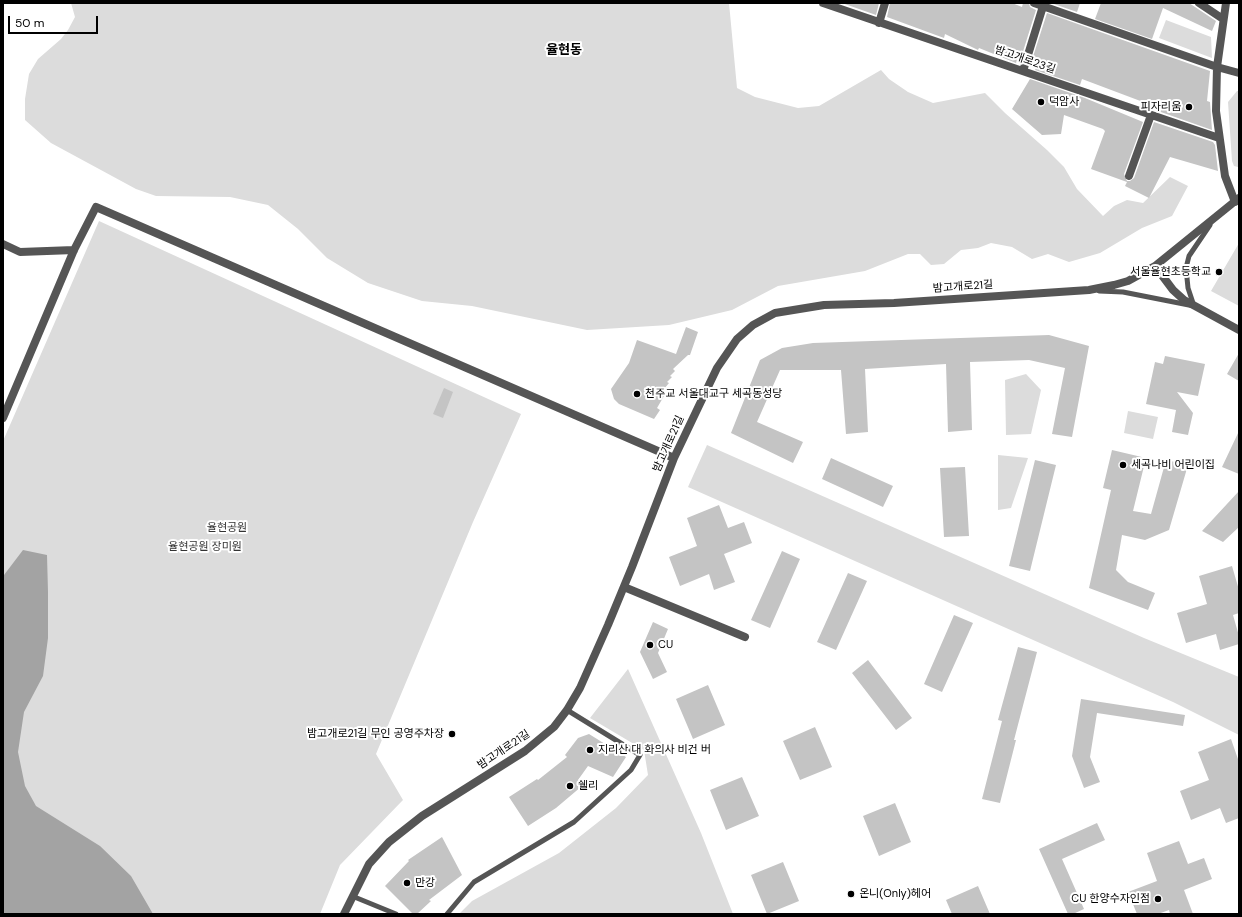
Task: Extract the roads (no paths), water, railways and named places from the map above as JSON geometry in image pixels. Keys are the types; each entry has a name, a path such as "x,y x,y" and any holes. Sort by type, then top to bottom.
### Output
{"street":[{"name":"밤고개로23길","path":"823,3 1219,138"},
{"path":"879,23 885,3"},
{"path":"1034,3 1044,5 1217,67 1239,73"},
{"path":"1199,3 1223,18"},
{"path":"1226,3 1217,67 1216,111 1225,176 1237,200"},
{"path":"1023,71 1044,5"},
{"path":"1129,176 1151,115"},
{"name":"밤고개로21길","path":"344,914 369,864 389,842 422,816 526,751 554,727 567,710 580,688 624,587 674,458 717,368 737,339 753,325 775,313 824,305 894,303 1089,290 1128,281 1156,266 1237,200"},
{"path":"3,418 74,250 96,207 674,458"},
{"path":"3,244 20,252 74,250"},
{"path":"1156,266 1173,290 1194,306 1239,330"},
{"path":"624,587 745,637"}],"lane":[{"path":"1089,290 1123,292 1194,306 1187,282 1187,262 1192,250 1213,220"},
{"path":"447,914 474,882 574,822 631,770 640,755 567,710"},
{"path":"352,896 396,914"}],"place":[{"name":"덕암사","path":"1041,102"},
{"name":"피자리움","path":"1189,107"},
{"name":"서울율현초등학교","path":"1219,272"},
{"name":"천주교 서울대교구 세곡동성당","path":"637,394"},
{"name":"세곡나비 어린이집","path":"1123,465"},
{"name":"CU","path":"650,645"},
{"name":"밤고개로21길 무인 공영주차장","path":"452,734"},
{"name":"지리산 대 화의사 비건 버","path":"590,750"},
{"name":"쉘리","path":"570,786"},
{"name":"만강","path":"407,883"},
{"name":"온니(Only)헤어","path":"851,894"},
{"name":"CU 한양수자인점","path":"1158,899"}],"district":[{"name":"율현동","path":"564,51"}],"park label":[{"name":"율현공원","path":"227,528"},
{"name":"율현공원 장미원","path":"205,547"}]}
